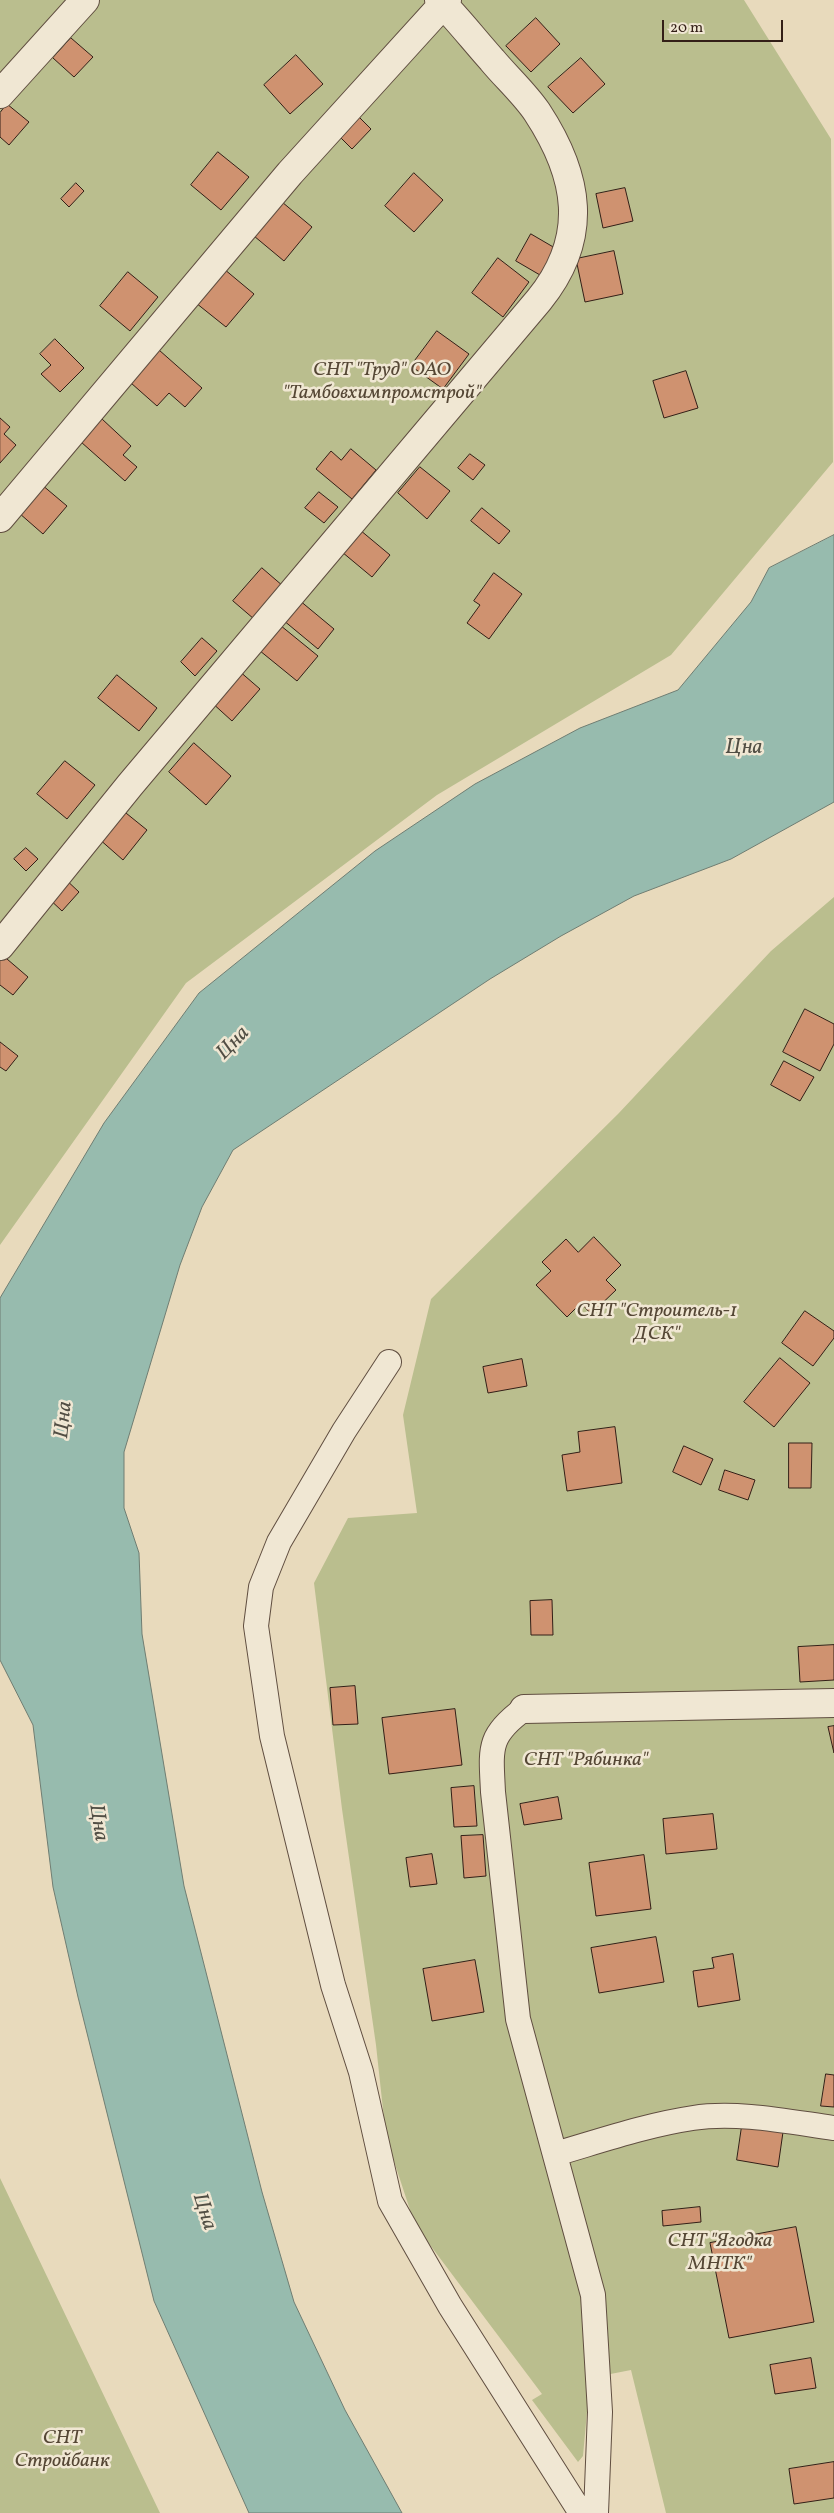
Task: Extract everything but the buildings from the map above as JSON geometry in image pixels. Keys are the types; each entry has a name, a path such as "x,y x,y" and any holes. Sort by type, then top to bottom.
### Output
{"street":[{"path":"0,94 85,0"},
{"path":"0,518 290,173 443,1 536,111 559,152 570,184 574,208 573,233 563,264 555,280 539,300 130,785 0,946"},
{"path":"524,1709 834,1703"}],"lane":[{"path":"389,1362 344,1431 279,1542 261,1587 256,1626 272,1736 333,1985 361,2072 390,2201 450,2306 581,2513"},
{"path":"524,1709 504,1724 494,1741 491,1762 493,1792 518,2019 593,2295 600,2412 596,2513"},
{"path":"555,2154 634,2131 694,2118 763,2117 834,2128"}],"green space":[{"name":"СНТ \"Труд\" ОАО \"Тамбовхимпромстрой\"","path":"0,0 744,0 831,139 833,462 671,655 437,795 186,983 0,1245"},
{"path":"834,897 834,2513 666,2513 631,2370 590,2378 583,2456 578,2462 532,2400 542,2394 415,2225 386,2137 376,2045 342,1809 314,1583 348,1518 417,1513 403,1415 431,1299 618,1114 771,951"},
{"name":"СНТ Стройбанк","path":"0,2178 160,2513 0,2513"}],"water":[{"name":"Цна","path":"834,535 834,802 731,859 634,896 561,936 490,979 233,1150 202,1207 180,1265 124,1452 124,1508 139,1553 142,1634 184,1886 262,2192 294,2302 345,2410 402,2513 249,2513 154,2301 78,1997 53,1887 33,1725 0,1660 0,1298 104,1123 199,993 375,851 475,784 580,728 678,690 751,602 769,568"}],"park label":[{"name":"СНТ \"Строитель-1 ДСК\"","path":"657,1324"},
{"name":"СНТ \"Рябинка\"","path":"586,1761"},
{"name":"СНТ \"Ягодка МНТК\"","path":"720,2254"}]}
